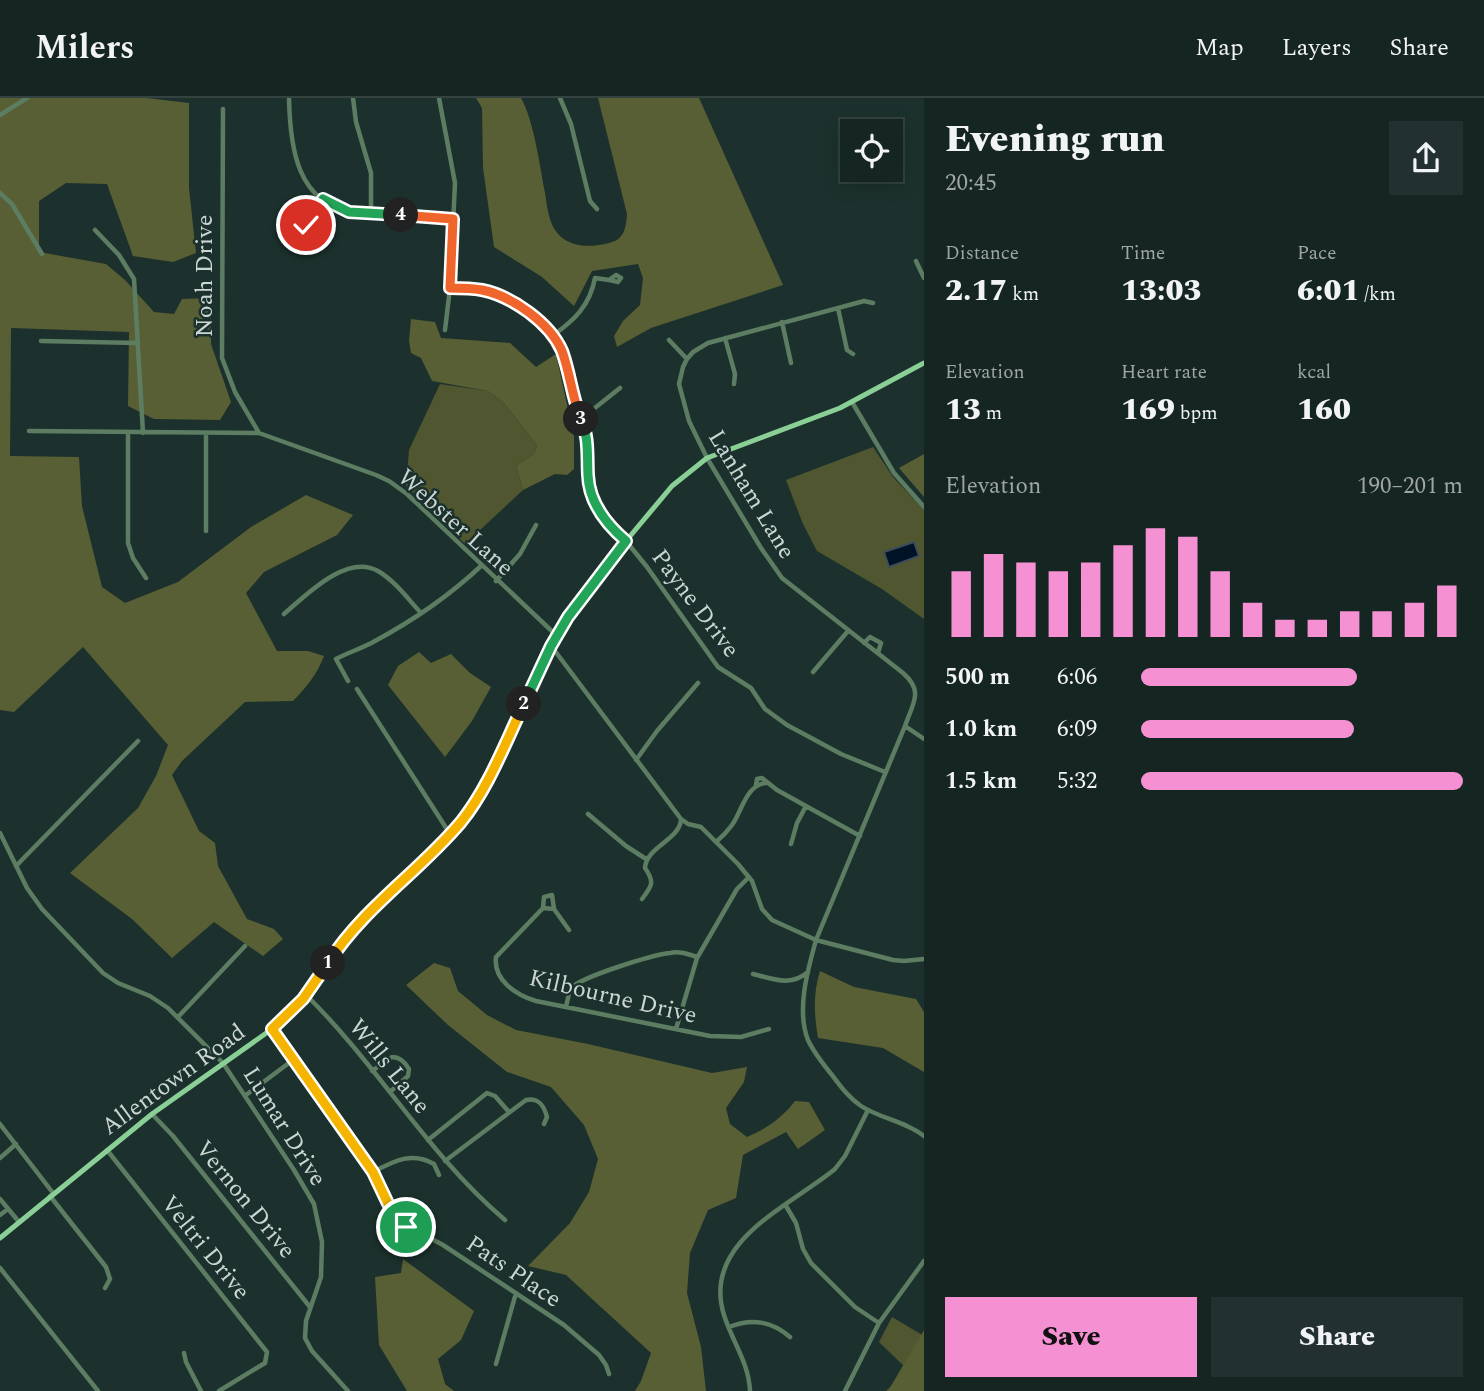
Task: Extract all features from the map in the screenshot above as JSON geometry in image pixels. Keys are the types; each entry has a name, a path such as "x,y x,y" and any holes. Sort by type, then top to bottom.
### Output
{"main road":[{"name":"Allentown Road","path":"0,1238 152,1114 272,1029 306,995 341,944 365,915 450,834 474,805 489,779 557,636 626,541 672,486 707,458 814,419 924,363"}],"street":[{"path":"0,115 27,98"},
{"path":"289,98 291,143 296,163 308,184 323,199 349,212 453,219"},
{"path":"352,98 371,173 371,213"},
{"path":"439,98 453,170 450,288 445,331"},
{"path":"560,98 571,124 590,201 597,209"},
{"name":"Noah Drive","path":"223,109 222,358 235,392 259,433"},
{"path":"0,193 12,204 41,254"},
{"path":"299,247 306,225 323,199"},
{"path":"95,230 119,255 134,279 143,433"},
{"path":"916,261 924,278"},
{"path":"552,336 581,312 595,278 609,280 619,276 621,278 618,282 625,285"},
{"name":"Payne Drive","path":"450,288 481,290 505,298 532,316 552,336 561,351 586,432 588,478 592,496 610,525 626,541 722,671 751,688 765,709 787,725 841,754 886,772"},
{"path":"669,340 687,359 701,346 725,338 864,301 873,303"},
{"path":"838,308 847,350 853,354"},
{"path":"782,322 791,363"},
{"path":"725,338 734,369 734,384"},
{"path":"41,341 138,343"},
{"name":"Lanham Lane","path":"687,359 681,372 680,390 689,421 707,458 778,574 910,678 916,687 916,695 905,726 816,940 808,974 805,1031 814,1051 846,1093 868,1110"},
{"path":"581,419 620,388"},
{"path":"852,402 894,473 924,507"},
{"name":"Webster Lane","path":"29,431 259,433 389,481 407,494 557,636"},
{"path":"128,433 128,543 133,558 146,578"},
{"path":"206,433 206,531"},
{"path":"496,580 520,554 536,525"},
{"path":"284,614 339,572 359,566 373,568 386,576 421,613"},
{"path":"348,681 336,659 379,639 453,593 481,566"},
{"path":"813,671 848,631"},
{"path":"864,643 870,637 876,638 881,643 878,653"},
{"path":"551,646 681,819 701,827 749,877 762,909 768,916 784,927 816,940 892,960 924,959"},
{"path":"636,760 698,683"},
{"path":"356,689 450,834"},
{"path":"905,726 924,739"},
{"path":"16,866 138,741"},
{"path":"716,842 732,826 756,785 767,783 860,836"},
{"path":"791,844 797,823 806,806"},
{"path":"588,814 646,859"},
{"path":"642,899 653,883 645,868 646,859 679,828 681,819"},
{"name":"Lumar Drive","path":"0,833 37,903 103,973 118,983 155,999 178,1017 223,1063 305,1188 316,1210 323,1259 305,1328 308,1343 312,1352 348,1391"},
{"path":"676,1029 697,958 737,889 749,877"},
{"path":"554,909 543,908 544,897 551,894 554,909 569,930"},
{"name":"Kilbourne Drive","path":"543,908 498,953 496,969 511,988 526,998 704,1035 748,1036 769,1029"},
{"path":"178,1017 245,946"},
{"path":"566,1007 570,989 578,982 667,953 682,953 697,958"},
{"path":"753,974 787,982 808,974"},
{"name":"Wills Lane","path":"306,995 390,1092 445,1161 472,1191 505,1220"},
{"name":"Pats Place","path":"272,1029 373,1172 401,1225 443,1245 581,1339 604,1361 609,1374"},
{"path":"372,1071 392,1057 401,1059 408,1067 408,1076 390,1092"},
{"path":"246,1095 293,1060"},
{"path":"428,1140 487,1093 495,1096 509,1112"},
{"path":"445,1161 526,1100 536,1099 547,1114 544,1124"},
{"path":"750,1391 748,1372 729,1327 721,1299 723,1276 736,1245 838,1165 868,1110 903,1123 924,1136"},
{"name":"Vernon Drive","path":"152,1114 173,1136 310,1307"},
{"path":"0,1124 106,1268 110,1279 106,1288"},
{"path":"0,1158 16,1144"},
{"name":"Veltri Drive","path":"107,1150 266,1351 268,1359 261,1366 219,1391"},
{"path":"373,1172 409,1157 430,1162 437,1167 439,1175"},
{"path":"0,1199 19,1222"},
{"path":"786,1206 796,1223 803,1249 811,1264 855,1307 879,1323"},
{"path":"0,1215 8,1209"},
{"path":"845,1391 879,1323 924,1261"},
{"path":"0,1268 98,1391"},
{"path":"496,1364 516,1293"},
{"path":"729,1327 746,1321 760,1322 774,1326 790,1337"},
{"path":"184,1353 201,1391"}],"green space":[{"path":"0,98 147,98 189,103 189,188 196,253 173,262 133,256 107,184 66,183 39,201 39,252 106,264 125,280 154,312 174,314 182,299 211,298 211,344 231,402 220,420 154,419 128,406 129,332 11,328 10,456 79,457 82,506 102,587 125,603 178,582 251,527 306,495 353,515 337,535 264,572 246,593 277,651 308,651 324,656 311,680 293,701 245,702 182,761 172,775 199,831 215,843 218,866 247,919 274,929 283,939 263,956 214,922 172,958 132,919 70,873 138,808 156,776 168,745 83,647 14,712 0,710"},
{"path":"476,98 521,98 533,131 553,226 566,240 587,246 602,245 618,239 625,229 627,214 598,98 699,98 783,285 651,328 617,347 614,336 623,321 640,305 643,278 638,264 592,271 574,306 542,277 494,247 483,168 482,108"},
{"path":"411,319 435,322 441,338 510,343 536,367 556,354 574,437 574,469 567,475 555,474 523,490 516,466 534,454 537,445 503,402 488,391 432,381 421,358 411,353"},
{"path":"440,384 488,391 503,402 537,445 534,454 516,466 523,490 465,544 406,486 409,450"},
{"path":"873,447 893,477 924,510 924,619 882,589 817,551 786,480"},
{"path":"924,454 924,497 899,468"},
{"path":"419,652 431,663 451,654 470,673 491,687 472,721 445,757 388,685 398,666"},
{"path":"434,963 450,968 458,991 487,1015 516,1030 712,1073 747,1067 744,1082 726,1108 730,1124 747,1137 785,1113 795,1101 809,1102 825,1130 798,1149 786,1132 743,1155 736,1198 708,1210 690,1253 687,1293 701,1347 706,1391 635,1391 651,1353 566,1275 528,1266 570,1223 589,1192 598,1159 584,1125 551,1087 507,1072 448,1025 406,985"},
{"path":"820,971 854,987 916,999 924,1012 924,1072 883,1048 818,1038 815,1004"},
{"path":"403,1259 474,1311 461,1340 438,1359 445,1384 454,1391 407,1391 379,1345 375,1277 401,1273"},
{"path":"892,1317 924,1336 924,1391 886,1391 908,1370 879,1342"},
{"path":"924,1330 924,1391 888,1391"}],"water":[{"path":"914,542 919,556 889,567 884,552"}],"route":[{"path":"306,225 323,199 349,212 362,214 453,219 450,288 481,290 505,298 539,322 556,341 586,432 588,478 592,496 610,525 626,541 561,628 475,803 450,834 365,915 341,944 306,995 272,1029 373,1172 393,1214 401,1225 406,1227"}]}
